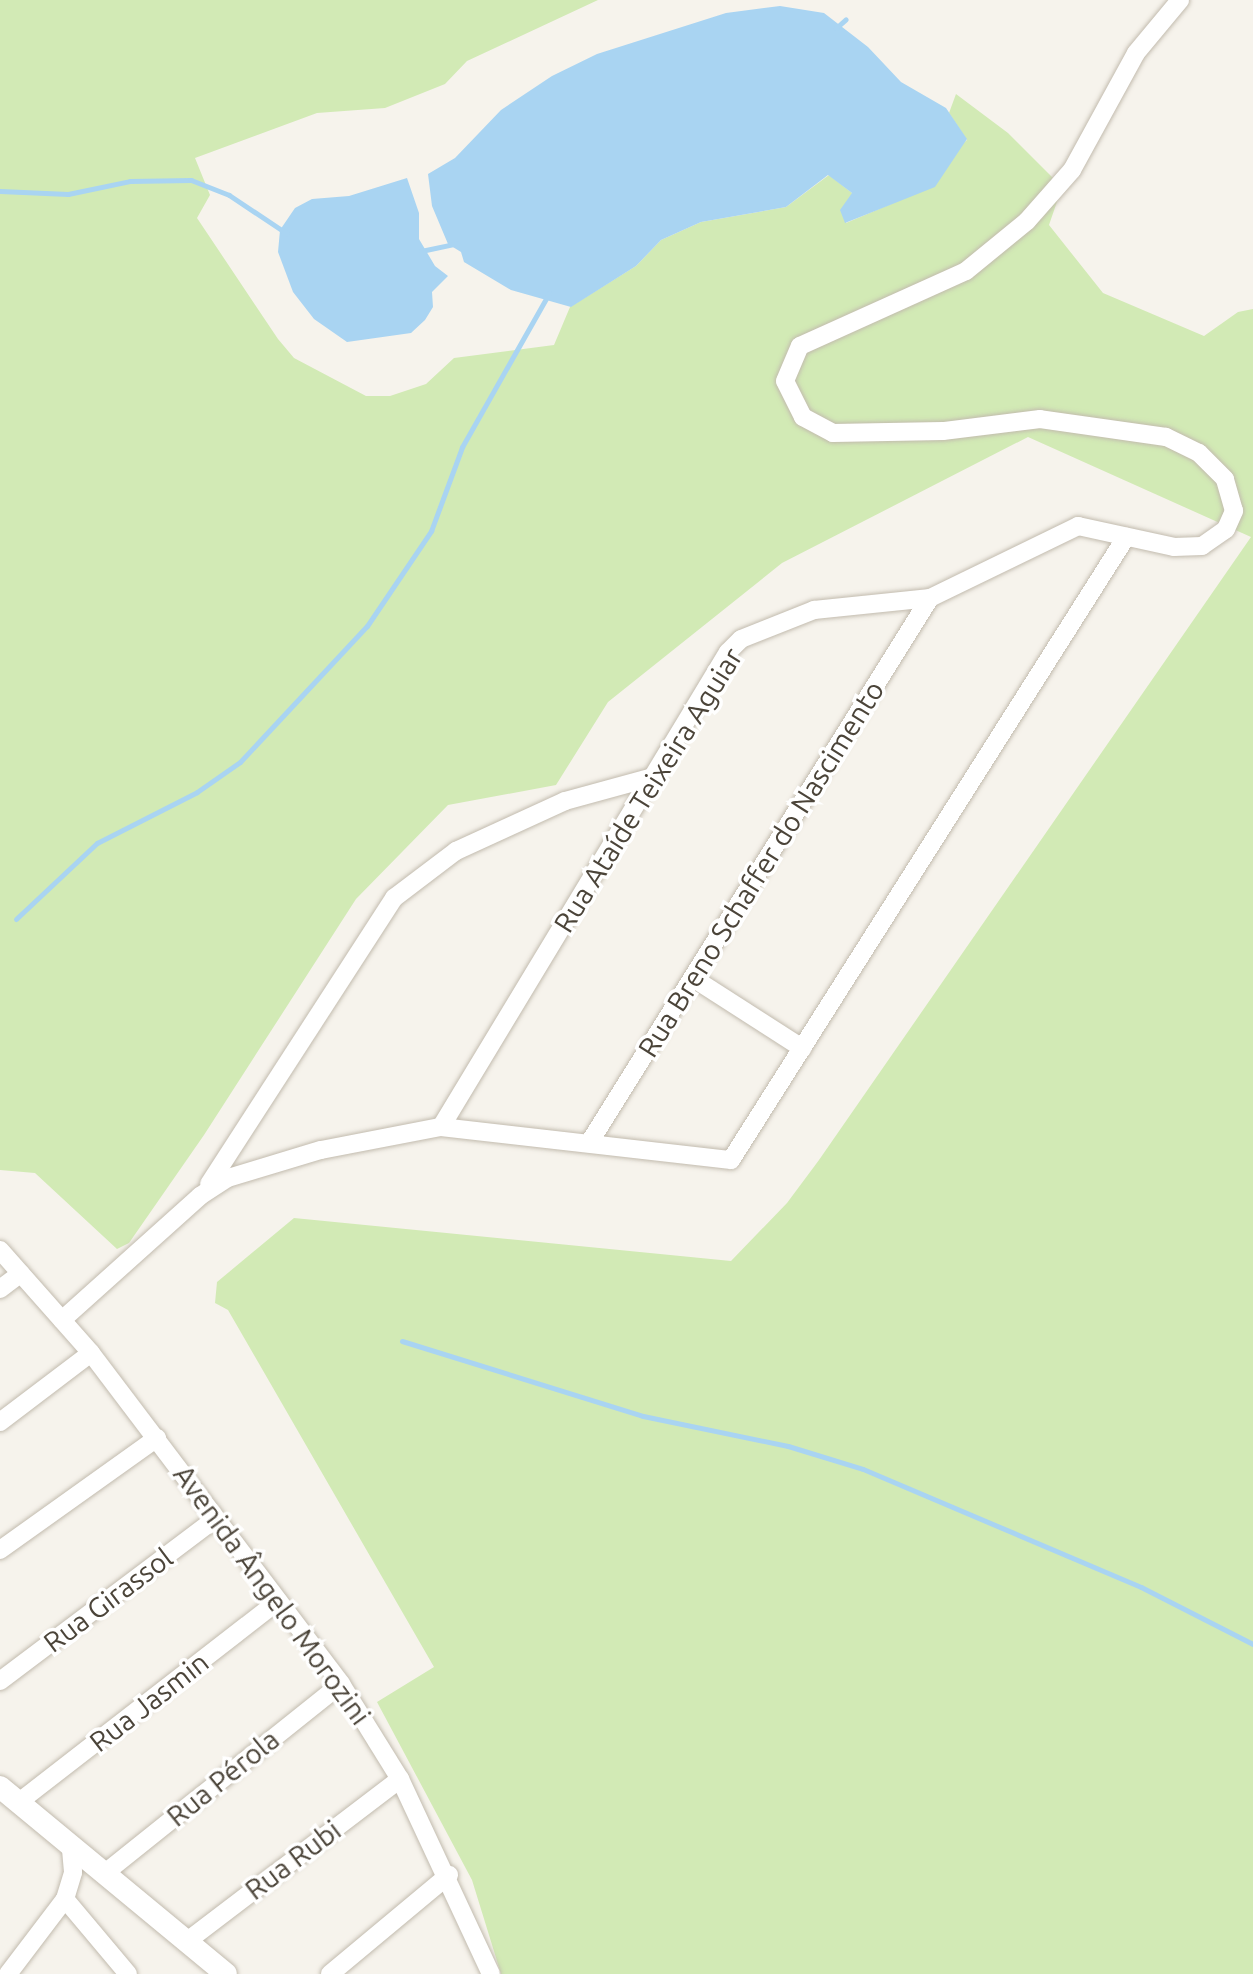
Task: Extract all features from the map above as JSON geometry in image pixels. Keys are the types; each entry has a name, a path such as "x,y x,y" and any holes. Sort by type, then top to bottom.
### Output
{"street":[{"name":"Rua Ataíde Teixeira Aguiar","path":"441,1127 728,652 741,639 814,610 930,598 1078,526 1104,528 1126,537 1174,547 1202,546 1226,529 1234,511 1232,492 1217,467 1183,444 1087,422 1040,419 943,431 833,433 803,417 785,381 800,346 966,271 1027,221 1072,170 1136,53 1180,0"},
{"path":"62,1320 200,1196 245,1169 441,1127 591,1140 727,1161 736,1157 1126,537"},
{"name":"Rua Breno Schaffer do Nascimento","path":"591,1140 930,598"},
{"path":"200,1196 394,898 456,851 565,801 653,777"},
{"path":"693,978 802,1048"},
{"name":"Avenida Ângelo Morozini","path":"0,1250 91,1353 341,1684 400,1779 449,1875 491,1974"},
{"path":"0,1289 21,1273"},
{"path":"0,1422 91,1353"},
{"path":"0,1550 157,1438"},
{"name":"Rua Girassol","path":"0,1681 215,1519"},
{"name":"Rua Jasmin","path":"19,1802 278,1601"},
{"name":"Rua Pérola","path":"105,1873 341,1684"},
{"name":"Rua Rubi","path":"186,1942 400,1779"},
{"path":"0,1787 226,1974"},
{"path":"8,1974 65,1899 73,1872 71,1847"},
{"path":"330,1974 449,1875"},
{"path":"65,1899 128,1974"}],"green space":[{"path":"0,0 598,0 467,61 445,84 385,108 317,113 195,158 210,195 197,218 278,339 294,358 366,396 390,396 426,384 454,358 554,345 570,307 636,266 661,240 701,222 786,207 829,175 852,193 846,223 891,204 967,140 949,113 956,94 1008,133 1062,187 1049,225 1103,293 1204,336 1238,312 1253,309 1253,1974 501,1974 472,1880 377,1702 434,1667 228,1310 215,1303 217,1282 294,1218 731,1261 787,1203 819,1160 1251,537 1028,437 782,563 608,702 556,785 448,805 356,899 204,1135 129,1243 117,1249 35,1173 0,1170"}],"water":[{"path":"780,6 824,13 868,47 901,82 946,108 967,139 935,187 845,223 840,210 852,193 828,175 786,207 701,222 661,240 636,266 571,307 511,290 464,262 461,252 448,244 432,206 428,174 455,158 501,110 552,76 597,54 726,13"},
{"path":"407,178 419,213 419,239 435,266 448,276 432,292 433,307 411,333 347,342 314,319 293,292 278,252 280,230 295,208 312,199 349,196"}],"waterway":[{"path":"836,28 846,19"},
{"path":"0,191 68,194 130,181 191,180 229,195 286,233"},
{"path":"421,251 458,243"},
{"path":"16,919 97,843 197,792 240,762 367,626 431,531 462,447 549,293"},
{"path":"402,1341 643,1416 788,1446 863,1469 1141,1587 1253,1644"}]}
